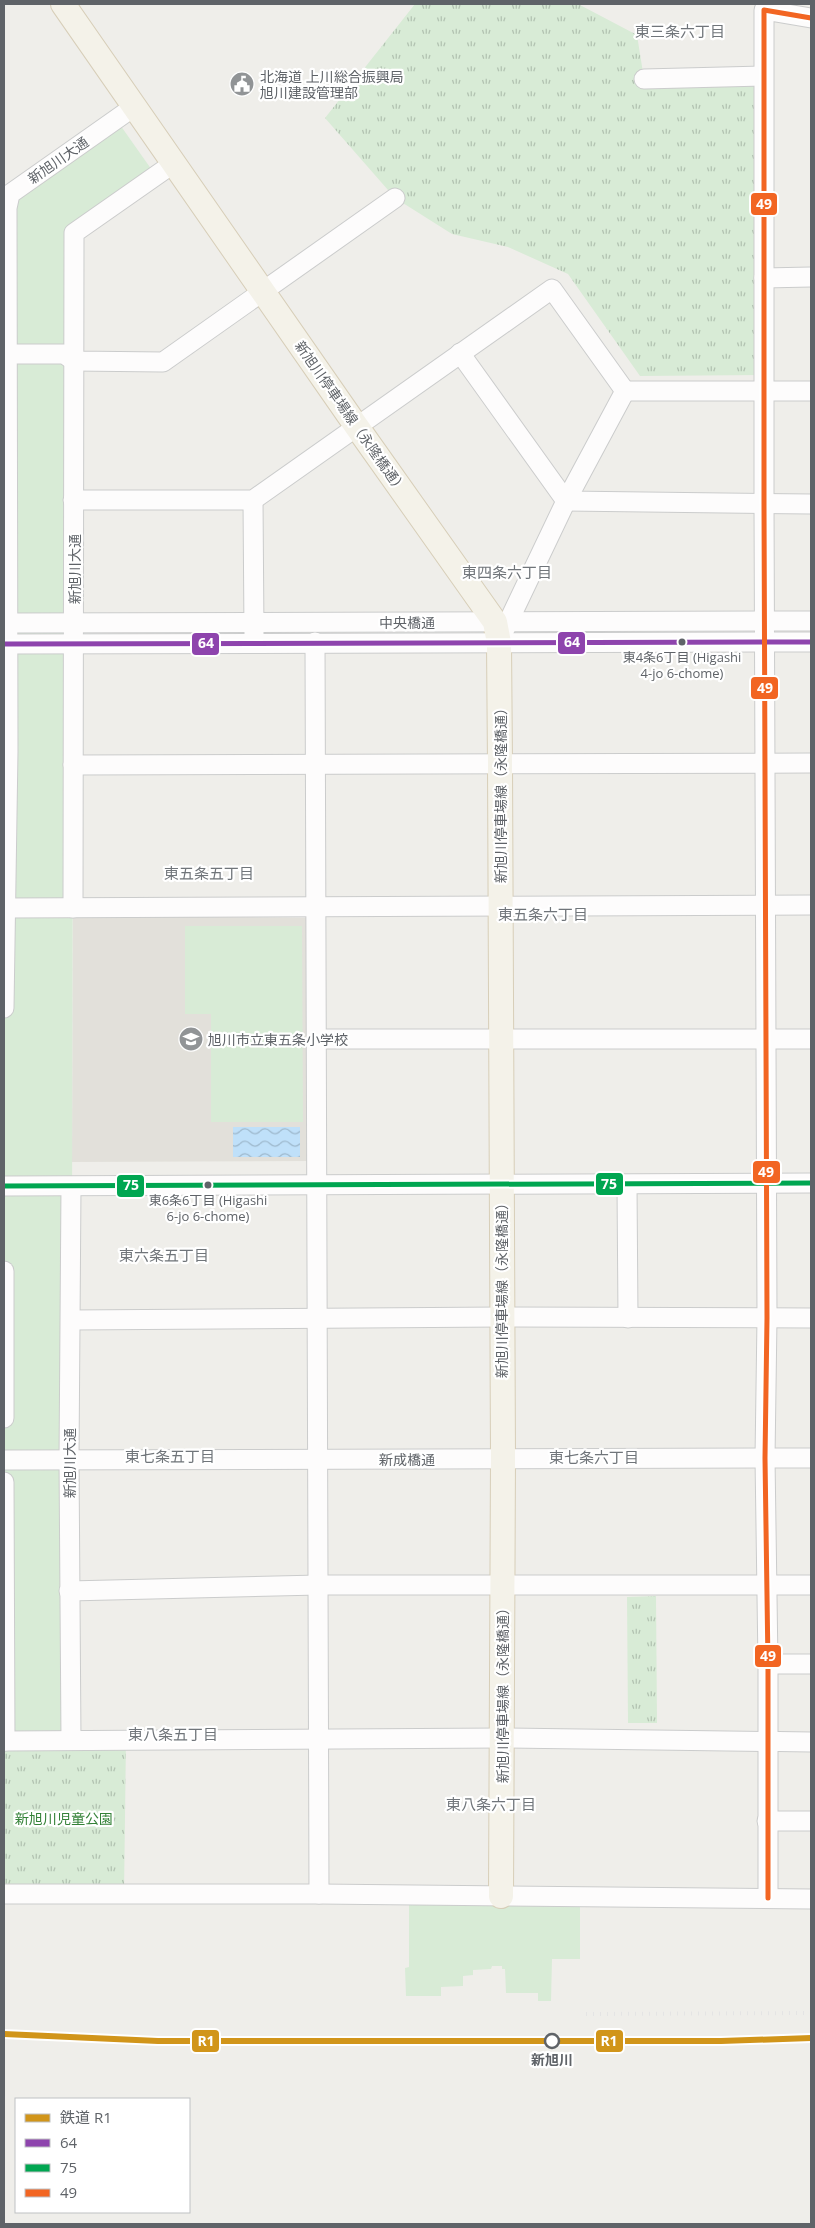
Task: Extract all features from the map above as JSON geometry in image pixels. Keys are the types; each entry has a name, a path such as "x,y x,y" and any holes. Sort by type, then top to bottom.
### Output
{"main road":[{"name":"新旭川停車場線（永隆橋通）","path":"62,4 500,629 503,1459 501,1896"}],"street":[{"path":"768,1898 768,1664 765,1458 767,1318 764,10 811,18"},
{"path":"644,79 763,76"},
{"name":"新旭川大通","path":"4,1008 6,198 135,106"},
{"name":"新旭川大通","path":"73,908 74,233 174,162"},
{"path":"5,354 64,354 74,362 163,362 395,198"},
{"path":"764,278 811,277"},
{"path":"73,500 253,500 552,290 625,391"},
{"path":"460,353 566,501"},
{"path":"625,391 811,391"},
{"path":"500,629 625,391"},
{"path":"253,500 254,643"},
{"path":"566,501 811,504"},
{"name":"中央橋通","path":"6,644 315,642 500,629 811,621"},
{"name":"中央橋通","path":"6,623 254,622 500,629 765,642 811,642"},
{"path":"315,642 319,1894"},
{"path":"73,765 811,763"},
{"path":"4,908 811,905"},
{"path":"316,1039 811,1039"},
{"path":"4,1186 811,1184"},
{"path":"627,1185 628,1318"},
{"name":"新旭川大通","path":"71,1187 69,1460 71,1740"},
{"path":"4,1271 4,1418"},
{"path":"71,1320 502,1316 811,1318"},
{"name":"新成橋通","path":"4,1460 811,1458"},
{"path":"4,1482 4,1741 502,1738 811,1742"},
{"path":"69,1591 318,1586 811,1585"},
{"path":"768,1664 811,1664"},
{"path":"767,1821 811,1821"},
{"path":"4,1894 319,1894 811,1898"}],"shaded area":[{"name":"旭川市立東五条小学校","path":"73,916 309,918 310,1161 72,1162"}],"green space":[{"path":"415,4 580,5 637,35 644,79 763,76 763,375 640,376 568,274 508,247 452,234 395,198 325,118"},
{"path":"118,122 154,173 74,233 71,1740 5,1741 4,1008 10,194"},
{"path":"185,926 302,926 303,1122 211,1122 211,1014 185,1014"},
{"path":"656,1596 657,1723 628,1723 627,1597"},
{"name":"新旭川児童公園","path":"126,1740 124,1894 4,1894 4,1741"},
{"path":"409,1894 580,1897 580,1959 552,1959 551,2001 538,2001 538,1993 506,1993 505,1969 502,1969 502,1966 473,1970 473,1975 463,1976 463,1986 441,1987 441,1996 406,1996 405,1968 409,1967"}],"water":[{"path":"233,1127 300,1127 300,1157 233,1157"}],"railway":[{"path":"586,2014 811,2013"}],"rail line":[{"name":"R1","path":"4,2034 158,2041 721,2041 811,2038"}],"transit line":[{"name":"49","path":"768,1898 768,1664 765,1458 767,1318 764,10 811,18"},
{"name":"64","path":"4,644 811,642"},
{"name":"75","path":"4,1186 811,1183"}],"place":[{"name":"北海道 上川総合振興局 旭川建設管理部","path":"242,84"},
{"name":"東4条6丁目 (Higashi 4-jo 6-chome)","path":"682,642"},
{"name":"旭川市立東五条小学校","path":"191,1039"},
{"name":"東6条6丁目 (Higashi 6-jo 6-chome)","path":"208,1185"},
{"name":"新旭川","path":"552,2041"}],"district":[{"name":"東三条六丁目","path":"680,31"},
{"name":"東四条六丁目","path":"507,572"},
{"name":"東五条五丁目","path":"209,873"},
{"name":"東五条六丁目","path":"543,914"},
{"name":"東六条五丁目","path":"164,1255"},
{"name":"東七条五丁目","path":"170,1456"},
{"name":"東七条六丁目","path":"594,1457"},
{"name":"東八条五丁目","path":"173,1734"},
{"name":"東八条六丁目","path":"491,1804"}]}
